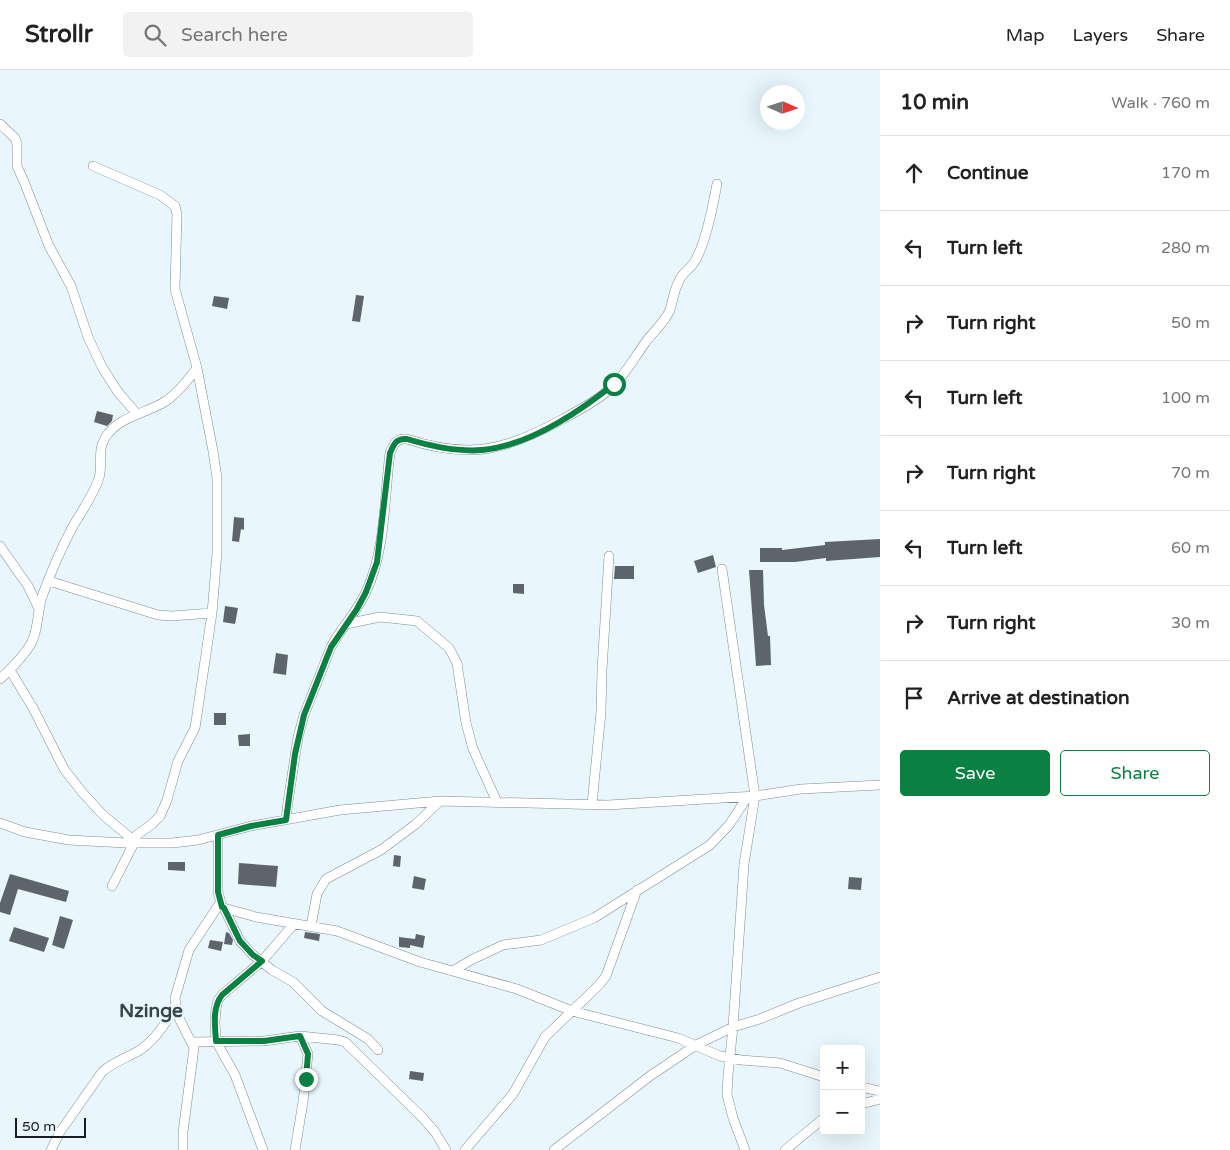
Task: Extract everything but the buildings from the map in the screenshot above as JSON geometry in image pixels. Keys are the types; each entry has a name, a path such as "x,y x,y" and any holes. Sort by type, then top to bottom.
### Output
{"street":[{"path":"0,124 15,138 17,144 17,166 49,246 74,293 88,337 102,367 118,392 137,414"},
{"path":"93,166 152,191 175,206 177,214 175,289 197,368 218,478 217,553 212,613 195,728 178,761 167,800 160,816 131,842 112,886"},
{"path":"286,820 295,754 304,715 331,647 366,592 377,562 390,453 396,442 401,438 453,449 473,450 503,446 528,438 541,431 572,414 607,390 627,370 670,310 679,279 696,260 702,247 717,184"},
{"path":"0,679 24,653 34,637 38,607 71,531 98,480 101,469 100,455 105,437 113,427 166,401 197,368"},
{"path":"1,550 28,586 38,607"},
{"path":"592,804 601,712 602,661 609,556"},
{"path":"722,569 752,796 742,887 727,1095 745,1150"},
{"path":"49,581 158,615 172,616 212,613"},
{"path":"346,624 380,617 417,621 449,648 457,663 466,723 473,749 497,802"},
{"path":"10,670 33,708 64,769 103,815 131,842"},
{"path":"0,823 25,832 70,840 187,842 251,826 340,810 440,801 627,804 752,796 801,789 880,785"},
{"path":"453,971 484,953 503,945 541,940 594,918 710,845 752,796"},
{"path":"311,926 317,894 326,879 381,850 416,824 440,801"},
{"path":"218,835 218,892 222,906 240,941 253,955 272,970 293,982 322,1011 368,1039 378,1050"},
{"path":"465,1150 513,1094 545,1037 606,976 637,890"},
{"path":"222,906 242,914 337,932 394,953 517,988 572,1011 678,1038 708,1052 730,1058 780,1063 820,1076"},
{"path":"183,1150 183,1132 194,1048 177,1014 175,998 189,950 222,906"},
{"path":"263,1150 235,1075 216,1041 215,1022 218,1000 262,961 294,924"},
{"path":"554,1150 650,1076 696,1045 733,1027 880,977"},
{"path":"51,1150 60,1132 102,1072 109,1065 139,1050 150,1041 164,1026 175,1006"},
{"path":"192,1042 264,1041 300,1036 345,1042 422,1117 436,1132 446,1150"},
{"path":"295,1150 308,1054 300,1036"},
{"path":"865,1088 880,1092"},
{"path":"865,1103 880,1099"},
{"path":"785,1150 820,1121"}],"district":[{"name":"Nzinge","path":"151,1011"}],"route":[{"path":"306,1079 308,1054 300,1036 264,1041 216,1041 215,1022 218,1000 262,961 253,955 240,941 231,920 222,907 218,892 218,835 251,826 286,820 295,754 304,715 331,647 357,609 366,592 377,562 390,453 396,442 401,438 453,449 473,450 503,446 528,438 572,414 614,384"}]}
